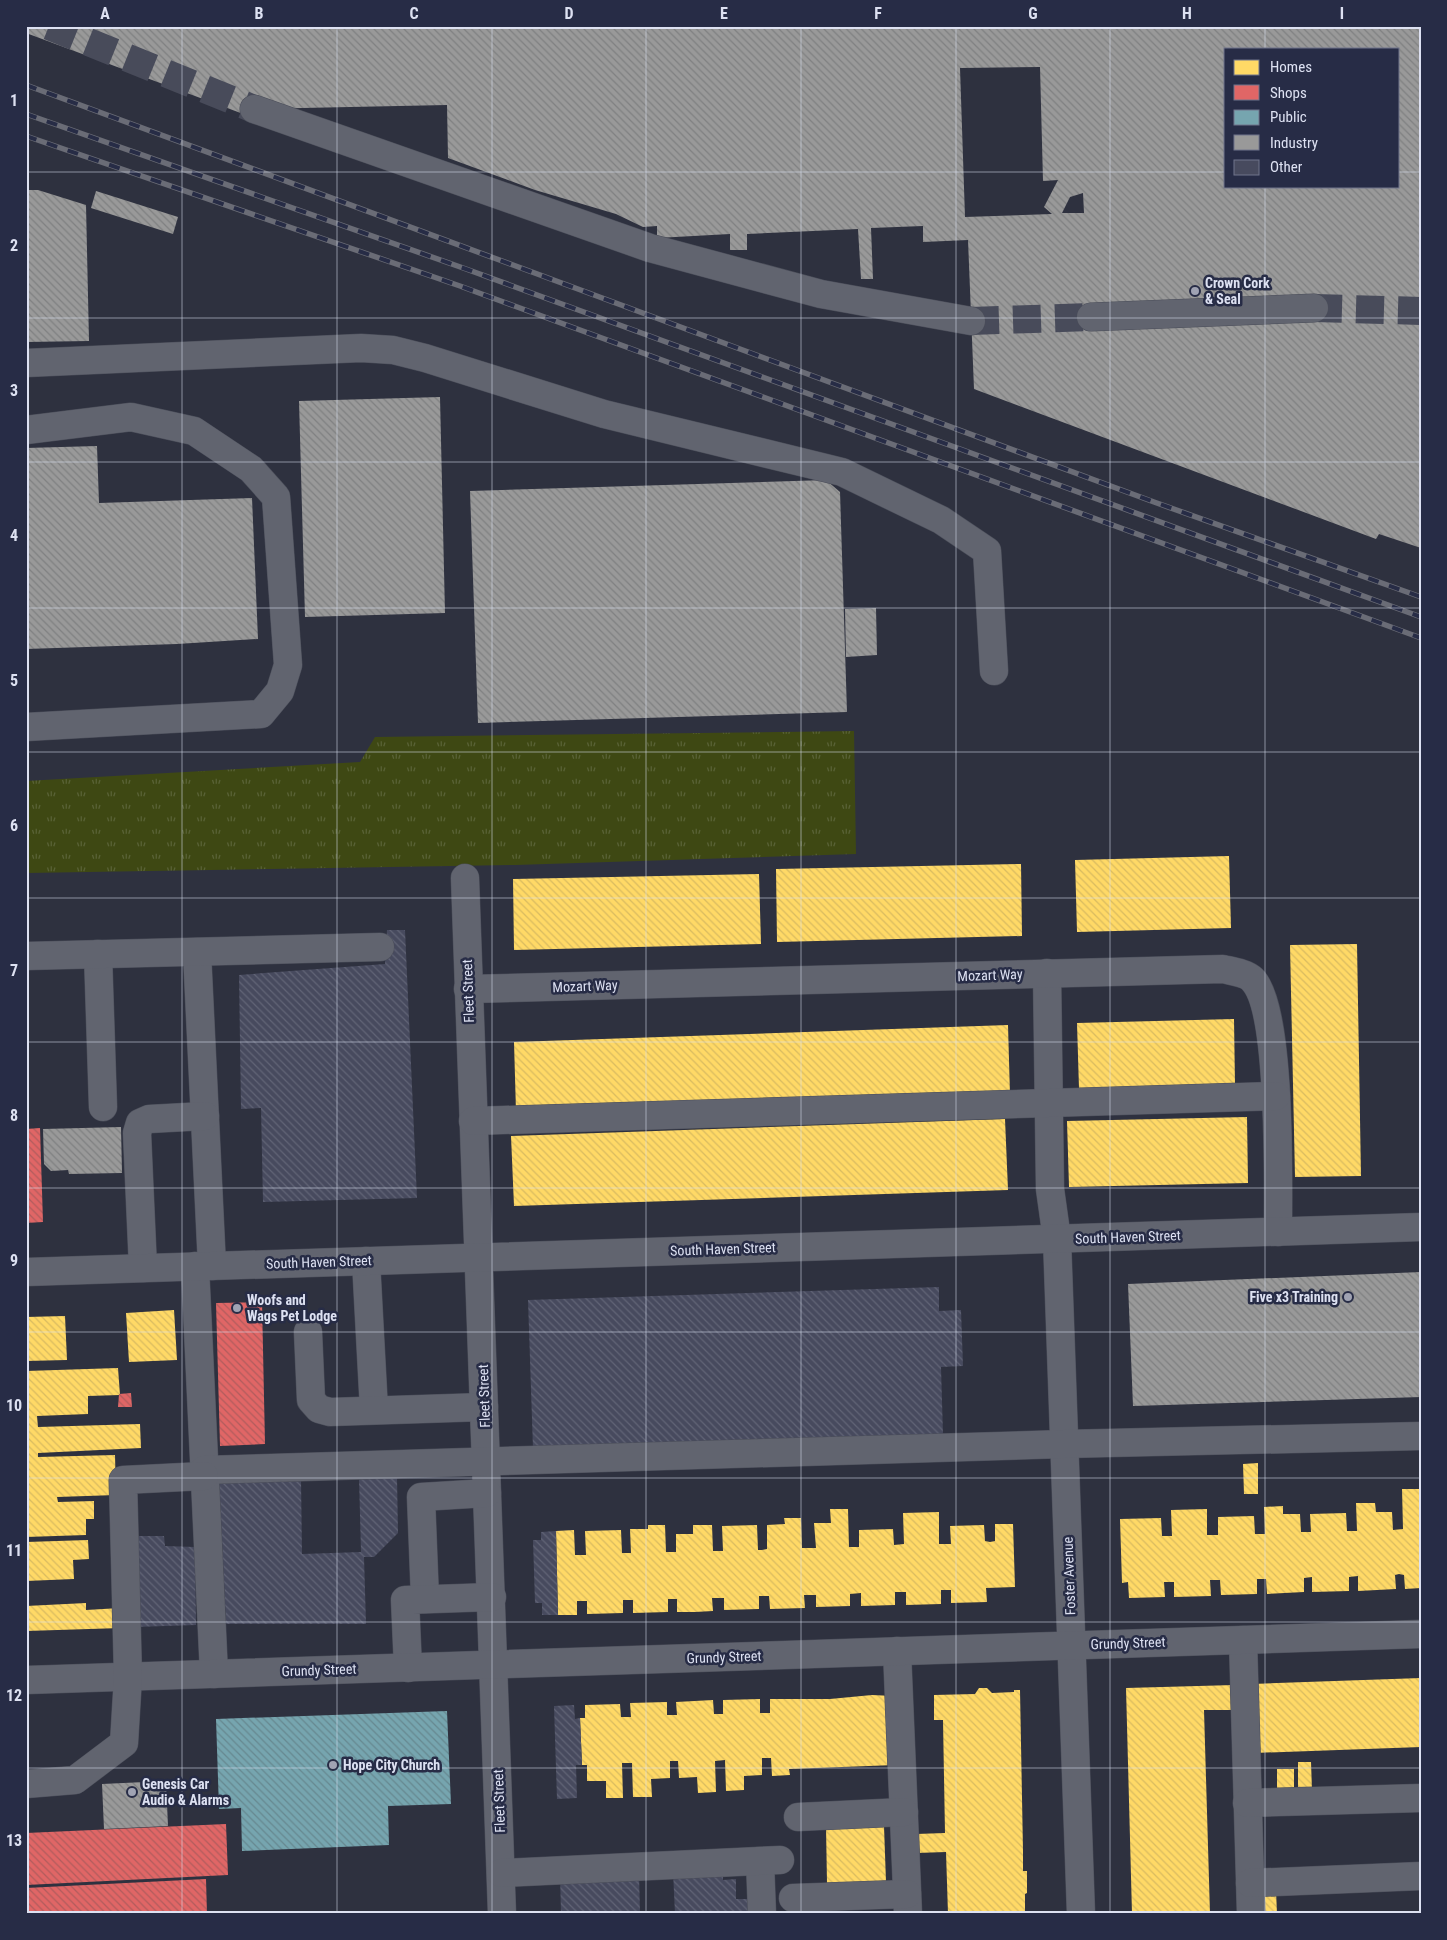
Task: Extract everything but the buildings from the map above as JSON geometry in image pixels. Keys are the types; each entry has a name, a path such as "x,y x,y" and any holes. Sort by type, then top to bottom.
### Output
{"street":[{"path":"254,109 650,248 821,294 971,321"},
{"path":"1091,317 1314,308"},
{"path":"26,362 361,348 393,350 425,358 604,414 842,472 941,520 987,551 994,671"},
{"path":"26,430 131,417 194,431 252,469 276,496 288,665 280,691 261,714 26,727"},
{"name":"Fleet Street","path":"465,878 502,1914"},
{"path":"26,956 380,947"},
{"path":"197,952 205,1116 204,1473 214,1674"},
{"path":"98,954 103,1107"},
{"name":"Mozart Way","path":"468,989 1223,969 1251,977 1260,990 1268,1022 1276,1096 1278,1232"},
{"name":"Foster Avenue","path":"1047,974 1050,1189 1057,1239 1081,1914"},
{"path":"473,1121 1276,1096"},
{"path":"143,1268 137,1133 140,1124 149,1119 205,1116"},
{"name":"South Haven Street","path":"26,1272 1421,1228"},
{"path":"366,1260 374,1410"},
{"path":"308,1332 311,1400 319,1408 330,1412 484,1407"},
{"path":"26,1784 75,1780 124,1742 128,1677 123,1480 204,1473 486,1462 1064,1444 1421,1436"},
{"path":"425,1599 421,1497 487,1493"},
{"path":"408,1668 405,1600 492,1597"},
{"name":"Grundy Street","path":"26,1680 1421,1634"},
{"path":"1243,1640 1251,1914"},
{"path":"793,1898 908,1904 897,1651"},
{"path":"1248,1803 1421,1798"},
{"path":"798,1817 904,1812"},
{"path":"501,1873 770,1860 762,1914"},
{"path":"1250,1883 1421,1876"}],"green space":[{"path":"854,731 856,854 515,865 26,873 26,781 360,762 375,737"}],"tunnel":[{"path":"49,26 254,109"},
{"path":"1314,308 1421,311"},
{"path":"971,321 1091,317"}],"railway":[{"path":"26,85 1154,502 1421,597"},
{"path":"26,114 466,269 1421,617"},
{"path":"26,136 460,286 1421,638"}],"place":[{"name":"Crown Cork & Seal","path":"1195,291"},
{"name":"Five x3 Training","path":"1348,1297"},
{"name":"Woofs and Wags Pet Lodge","path":"237,1308"},
{"name":"Hope City Church","path":"333,1765"},
{"name":"Genesis Car Audio & Alarms","path":"132,1792"}]}
